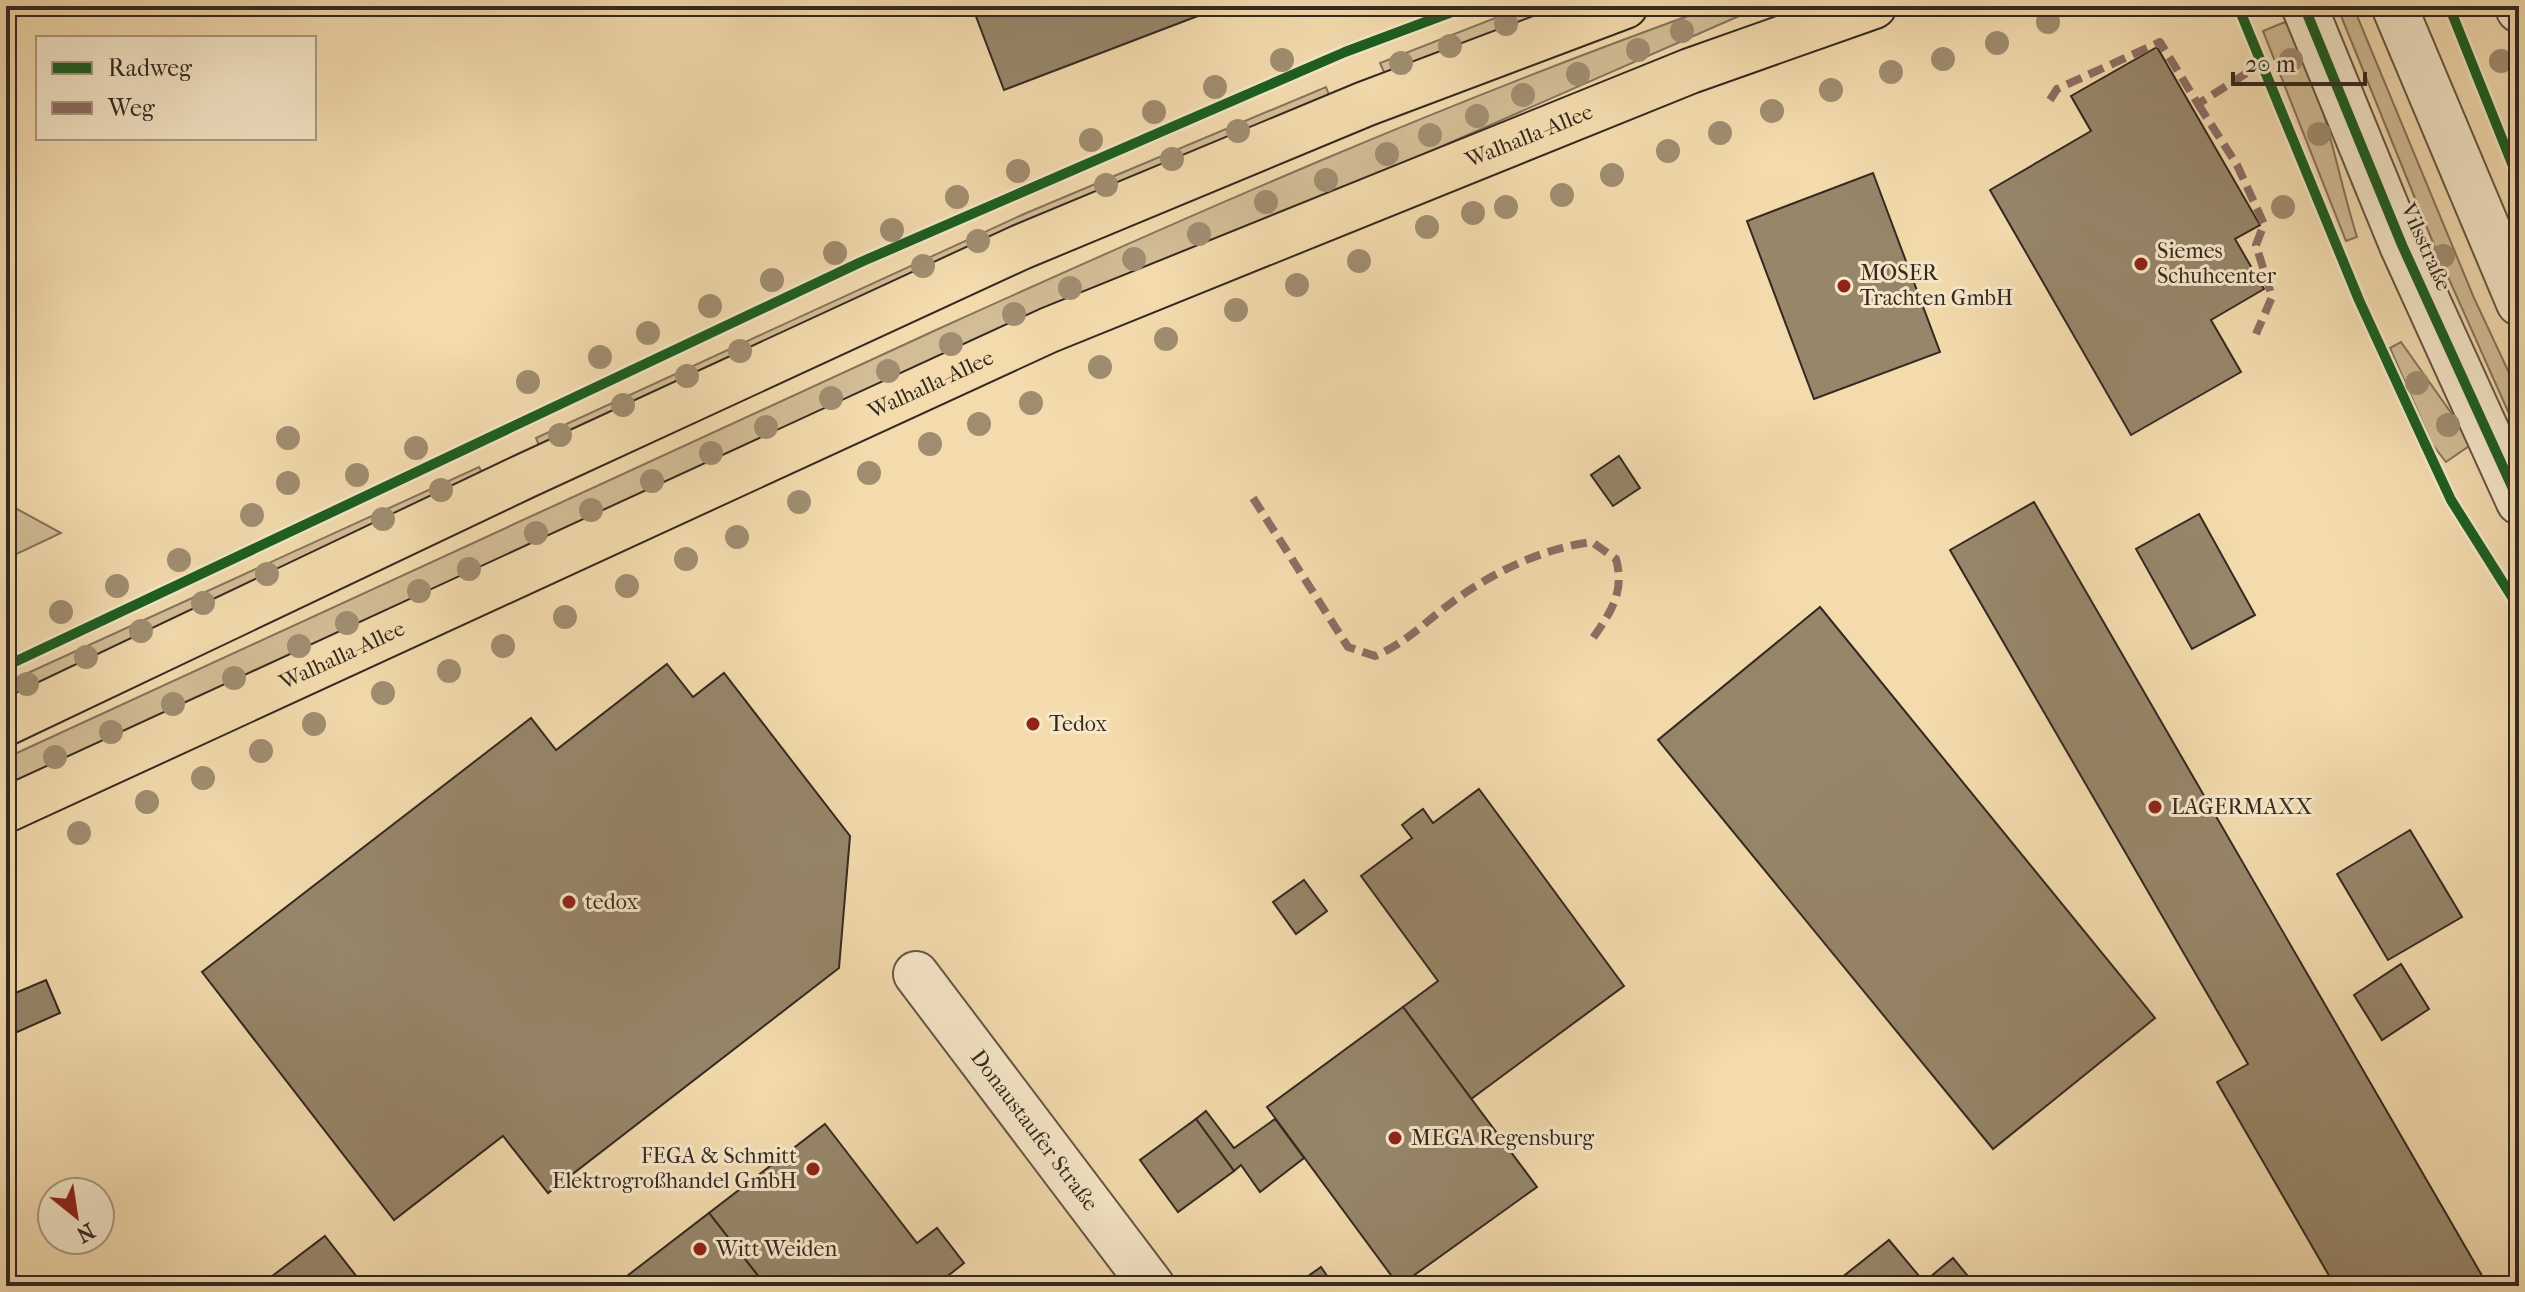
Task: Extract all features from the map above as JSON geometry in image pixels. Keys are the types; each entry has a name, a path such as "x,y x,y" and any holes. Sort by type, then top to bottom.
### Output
{"main road":[{"path":"6,723 525,476 1021,247 1365,104 1625,6"},
{"name":"Walhalla-Allee","path":"6,810 1049,330 1690,71 1874,6"}],"street":[{"name":"Vilsstraße","path":"2304,6 2402,245 2519,502"},
{"path":"2394,6 2519,303"},
{"name":"Donaustaufer Straße","path":"916,974 1152,1286"}],"shaded area":[{"path":"1526,6 1577,6 1387,79 1380,63"},
{"path":"1716,6 1762,6 1358,183 6,793 6,758 587,489 1225,201 1518,80"},
{"path":"2337,6 2353,6 2474,298 2519,394 2519,436 2436,250"},
{"path":"2285,22 2302,54 2326,122 2357,237 2346,241 2263,31"},
{"path":"1326,87 1332,103 543,455 536,438 1024,214"},
{"path":"2401,342 2466,434 2469,446 2446,462 2432,444 2390,348"},
{"path":"479,467 488,483 6,706 6,683"},
{"path":"6,503 61,533 6,559"}],"building":[{"path":"972,6 1224,6 1004,90"},
{"name":"Siemes Schuhcenter","path":"2157,47 2260,225 2235,239 2264,289 2211,320 2241,372 2131,435 1990,190 2091,131 2071,96"},
{"name":"MOSER Trachten GmbH","path":"1873,173 1940,352 1814,399 1747,221"},
{"path":"1619,456 1640,488 1613,506 1591,475"},
{"name":"LAGERMAXX","path":"2034,502 2488,1286 2335,1286 2217,1082 2248,1064 1950,550"},
{"path":"2199,514 2255,615 2192,649 2136,549"},
{"path":"1820,607 2155,1018 1993,1149 1658,740"},
{"name":"tedox","path":"667,664 693,697 724,673 850,836 839,968 548,1193 503,1136 394,1220 202,972 531,718 556,750"},
{"path":"1479,789 1624,986 1471,1099 1403,1007 1438,981 1361,876 1412,838 1402,825 1412,817 1423,809 1433,823"},
{"path":"2410,830 2462,917 2388,960 2337,874"},
{"path":"1304,880 1327,911 1296,934 1273,902"},
{"path":"2401,964 2429,1009 2382,1040 2354,995"},
{"path":"46,980 60,1013 6,1037 6,997"},
{"name":"MEGA Regensburg","path":"1403,1007 1537,1187 1399,1286 1267,1107"},
{"path":"1206,1111 1234,1148 1275,1119 1304,1158 1260,1192 1241,1165 1234,1171 1196,1119"},
{"path":"1196,1119 1234,1171 1178,1212 1140,1160"},
{"name":"FEGA & Schmitt Elektrogroßhandel GmbH","path":"825,1124 917,1243 937,1228 964,1263 944,1279 948,1284 766,1286 709,1213"},
{"name":"Witt Weiden","path":"709,1213 766,1286 614,1286"},
{"path":"325,1236 364,1286 259,1286"},
{"path":"1889,1240 1924,1282 1953,1258 1976,1286 1831,1286"},
{"path":"1321,1267 1334,1286 1294,1286"}],"marked path":[{"path":"2241,12 2256,6"},
{"path":"2050,100 2057,89 2160,42 2198,104 2261,64"},
{"path":"2198,104 2237,165 2264,224 2256,245 2272,297 2256,334"},
{"path":"1253,498 1348,647 1375,656 1396,645 1467,592 1500,572 1536,556 1592,542 1616,559 1619,582 1611,610 1593,638"}],"cycle path":[{"path":"6,666 861,262 1345,52 1468,6"},
{"path":"2238,6 2359,300 2451,500 2519,608"},
{"path":"2304,6 2402,245 2519,502"},
{"path":"2449,6 2519,181"}],"place":[{"name":"Siemes Schuhcenter","path":"2141,264"},
{"name":"MOSER Trachten GmbH","path":"1844,286"},
{"name":"Tedox","path":"1033,724"},
{"name":"LAGERMAXX","path":"2155,807"},
{"name":"tedox","path":"569,902"},
{"name":"MEGA Regensburg","path":"1395,1138"},
{"name":"FEGA & Schmitt Elektrogroßhandel GmbH","path":"813,1169"},
{"name":"Witt Weiden","path":"700,1249"}]}
